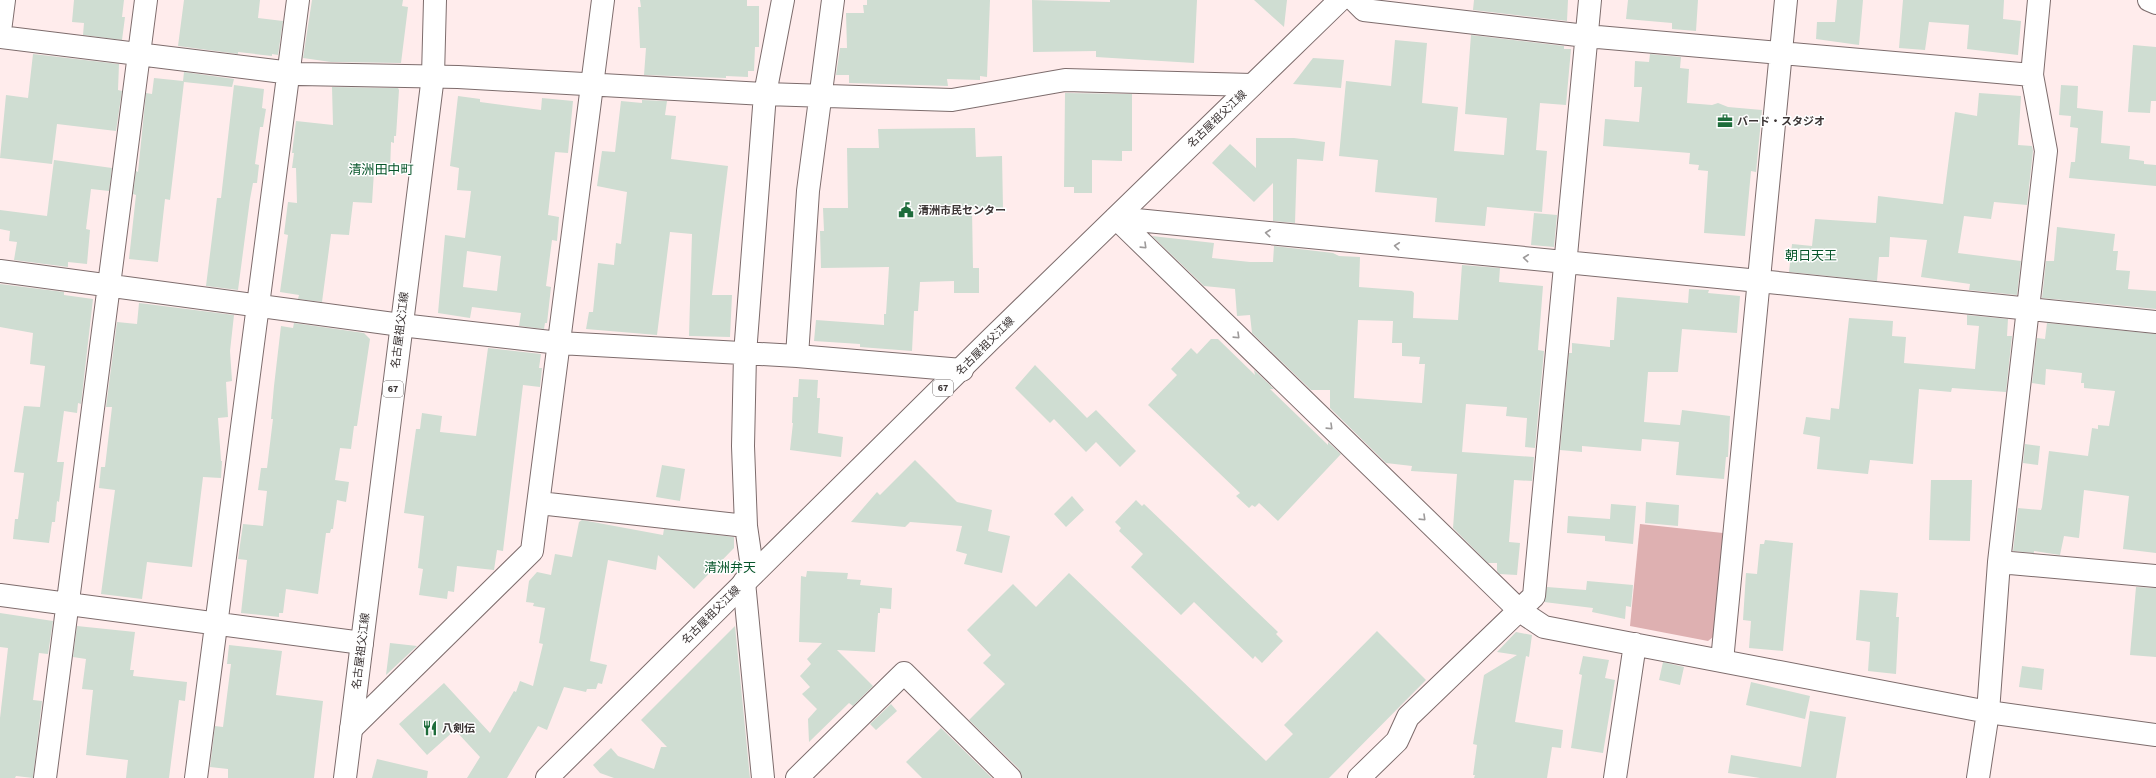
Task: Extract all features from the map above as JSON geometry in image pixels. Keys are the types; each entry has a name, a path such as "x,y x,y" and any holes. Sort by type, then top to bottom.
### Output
{"street":[{"path":"0,32 4,0"},
{"path":"45,778 146,0"},
{"path":"196,778 298,0"},
{"name":"名古屋祖父江線","path":"345,778 433,76 435,0"},
{"path":"351,729 532,551 602,0"},
{"path":"763,778 748,578 743,446 745,354 765,94 782,0"},
{"path":"797,356 808,191 833,0"},
{"name":"名古屋祖父江線","path":"547,778 748,578 1340,0"},
{"path":"1354,0 1364,10 1586,36 2032,75"},
{"path":"1359,778 1397,741 1408,717 1534,596 1590,0"},
{"path":"1722,661 1786,0"},
{"path":"1978,778 1988,712 1999,562 2046,151 2032,75 2039,0"},
{"path":"2149,0 2156,3"},
{"path":"0,37 288,73 433,76 765,94 952,100 1065,80 1252,85"},
{"path":"1116,218 1759,281 2156,322"},
{"path":"1116,218 1520,611 1544,627 1988,712 2156,735"},
{"path":"0,271 258,306 559,343 797,356 962,370"},
{"path":"539,503 746,526"},
{"path":"1999,562 2156,576"},
{"path":"0,595 362,643"},
{"path":"1615,778 1635,644"},
{"path":"797,778 904,673 1010,778"}],"shaded area":[{"path":"1640,524 1723,533 1713,637 1708,641 1630,626"}],"building":[{"path":"74,0 124,0 122,17 125,17 122,40 83,35 84,23 72,22"},
{"path":"184,0 260,0 258,18 283,21 278,55 272,54 272,56 238,52 238,54 178,46"},
{"path":"312,0 403,0 402,6 408,7 401,63 331,62 303,58"},
{"path":"640,0 747,0 747,6 759,6 759,47 755,47 754,71 748,71 748,77 726,76 726,78 644,75 646,48 640,48 638,7 641,7"},
{"path":"867,0 990,0 987,77 980,76 980,80 947,79 948,86 849,83 849,75 836,75 840,48 847,48 846,13 864,13 863,5 867,5"},
{"path":"1032,0 1110,2 1110,0 1197,0 1194,63 1096,57 1096,51 1033,52"},
{"path":"1254,0 1287,0 1284,27"},
{"path":"1474,0 1568,0 1567,21 1473,10"},
{"path":"1628,0 1698,0 1696,31 1672,29 1672,23 1626,19"},
{"path":"1837,0 1863,0 1859,45 1816,39 1817,22 1835,22"},
{"path":"1903,0 2004,0 2003,19 2021,21 2018,55 1967,49 1969,25 1929,22 1925,50 1899,48"},
{"path":"1471,35 1564,46 1564,49 1571,49 1566,105 1540,103 1536,150 1547,151 1542,212 1487,207 1485,226 1435,222 1437,198 1375,192 1378,160 1339,156 1346,81 1391,86 1395,40 1427,43 1422,103 1458,107 1454,151 1504,155 1507,118 1465,114"},
{"path":"2133,45 2156,47 2156,101 2151,101 2150,113 2128,112"},
{"path":"33,54 119,64 118,90 122,91 116,131 57,124 52,164 0,158 6,95 28,98"},
{"path":"1650,54 1681,57 1680,68 1689,69 1687,103 1712,105 1718,103 1728,107 1762,110 1756,172 1751,171 1745,236 1704,233 1708,171 1698,170 1699,165 1689,164 1690,153 1603,146 1605,119 1639,122 1642,87 1634,87 1635,61 1649,62"},
{"path":"1313,58 1344,60 1341,88 1293,84"},
{"path":"184,72 234,79 232,87 184,82 170,200 165,199 158,262 129,259 136,195 133,194 136,171 138,172 146,93 152,94 154,78 183,81"},
{"path":"234,85 264,89 262,108 266,109 263,127 260,127 255,164 259,165 257,183 253,183 250,199 238,290 206,286 217,198 221,198"},
{"path":"2061,85 2078,86 2077,108 2103,111 2101,143 2130,146 2129,159 2144,161 2144,164 2156,165 2156,186 2069,178 2071,162 2075,162 2078,128 2070,127 2071,116 2059,115"},
{"path":"332,87 398,88 399,90 396,136 394,136 394,143 391,142 390,172 374,172 372,203 353,202 349,235 331,234 322,302 298,299 299,295 280,292 288,235 284,234 288,202 297,203 296,168 292,168 294,153 292,153 296,121 333,125"},
{"path":"1065,93 1132,94 1132,151 1122,151 1122,161 1092,160 1092,193 1074,193 1074,187 1064,187"},
{"path":"1979,93 2021,96 2018,145 2032,146 2033,151 2027,205 1994,202 1991,219 1964,216 1958,253 2021,261 2017,295 1969,290 1970,284 1921,277 1927,240 1890,237 1889,257 1879,257 1877,281 1789,272 1792,244 1812,246 1815,219 1876,223 1878,196 1943,204 1955,112 1977,116"},
{"path":"458,96 480,99 480,102 541,110 542,98 573,101 568,153 555,152 548,215 559,217 557,241 552,240 546,286 551,287 547,323 545,323 544,329 519,326 521,313 472,307 470,318 438,313 445,235 465,238 471,191 457,190 459,168 450,166","holes":["467,251 501,256 497,291 463,287"]},
{"path":"642,100 667,101 665,115 676,116 671,159 728,166 712,295 732,295 730,337 689,336 692,234 670,232 657,335 586,329 589,312 593,312 598,263 614,265 616,243 621,244 627,192 597,186 602,151 615,152 621,101 642,103"},
{"path":"975,128 976,157 1002,156 1003,209 972,209 973,268 979,268 979,293 954,293 954,281 920,282 918,311 914,311 912,351 860,347 860,344 814,341 816,320 884,325 884,314 886,314 889,267 821,268 820,231 824,231 823,208 848,208 847,148 879,148 878,129"},
{"path":"1256,138 1294,138 1325,142 1323,161 1297,159 1295,223 1273,221 1273,183 1254,202 1212,163 1230,144 1256,168"},
{"path":"54,160 112,168 109,191 91,189 86,229 90,230 87,264 68,262 68,267 14,260 17,242 9,241 10,231 0,229 0,210 47,216"},
{"path":"1534,213 1557,215 1554,247 1531,245"},
{"path":"2057,227 2115,234 2113,251 2118,251 2116,270 2130,271 2128,289 2156,291 2156,309 2042,298 2046,261 2054,261"},
{"path":"1152,236 1214,243 1212,258 1250,262 1273,262 1274,246 1333,253 1339,256 1360,257 1359,287 1412,291 1414,293 1413,318 1458,320 1462,265 1500,268 1499,282 1543,286 1538,350 1544,351 1535,448 1525,447 1527,418 1506,416 1507,407 1466,404 1462,452 1534,457 1532,481 1514,480 1509,542 1520,543 1517,575 1499,574 1497,571 1497,563 1488,563 1453,528 1457,474 1411,471 1412,466 1386,463 1330,408 1330,390 1311,390 1252,333 1250,315 1237,316 1235,289 1204,286","holes":["1358,320 1393,321 1392,343 1402,343 1402,356 1420,357 1419,364 1425,364 1422,403 1354,398"]},
{"path":"0,284 64,292 64,295 93,299 81,404 78,403 77,413 64,411 57,462 64,462 59,502 57,501 55,522 52,522 49,543 13,539 15,519 18,519 24,473 14,472 24,406 40,407 45,366 30,364 33,333 0,327"},
{"path":"1689,289 1709,290 1708,293 1740,296 1737,333 1682,329 1678,372 1648,372 1644,422 1680,425 1682,410 1730,416 1728,457 1726,457 1724,479 1676,475 1679,442 1642,439 1641,451 1582,446 1582,452 1560,450 1569,353 1572,353 1572,343 1610,347 1610,340 1614,340 1617,297 1688,303"},
{"path":"139,303 234,315 230,351 232,381 226,382 228,417 218,418 222,461 221,478 203,477 192,567 147,562 142,599 101,594 115,490 99,488 101,467 105,467 112,407 106,407 117,322 137,324"},
{"path":"1967,315 2008,319 2007,336 2012,336 2006,392 1952,388 1951,392 1919,389 1913,464 1870,460 1868,474 1817,469 1820,437 1803,434 1806,417 1830,420 1831,408 1839,409 1849,318 1893,321 1892,336 1906,337 1904,363 1975,369 1979,326 1967,325"},
{"path":"294,323 364,333 370,339 357,426 354,426 351,449 340,448 335,480 349,482 346,502 337,500 333,529 331,529 330,533 326,533 318,594 286,589 283,613 279,613 279,617 241,613 247,560 238,559 243,524 263,526 267,491 258,490 261,468 267,468 281,326 293,328"},
{"path":"2047,323 2156,334 2156,553 2123,549 2129,496 2084,490 2079,538 2064,536 2060,555 2034,551 2034,553 2013,551 2018,508 2041,510 2049,451 2088,456 2092,428 2098,429 2098,425 2109,426 2115,391 2084,388 2084,383 2081,383 2082,373 2046,369 2045,385 2032,383 2037,338 2045,339"},
{"path":"1211,339 1218,339 1255,375 1254,370 1274,389 1270,389 1328,445 1328,442 1341,454 1278,521 1259,503 1255,507 1252,505 1249,508 1236,496 1240,493 1148,405 1177,375 1171,369 1191,348 1197,354"},
{"path":"488,348 541,354 539,368 542,368 540,387 523,385 503,551 497,550 494,570 457,566 454,592 448,591 447,599 419,595 423,569 418,568 424,516 404,513 416,429 420,429 422,413 442,416 440,432 476,436"},
{"path":"1035,365 1087,418 1096,410 1136,451 1120,467 1096,442 1086,452 1054,419 1050,423 1015,388"},
{"path":"799,379 818,380 817,398 820,398 818,433 843,437 841,457 790,450 793,423 793,397 798,397"},
{"path":"2025,444 2040,446 2038,465 2023,463"},
{"path":"915,460 957,502 992,510 988,531 1010,536 1002,573 964,564 967,554 956,551 962,526 910,522 905,527 851,522 877,492 880,495"},
{"path":"662,465 685,469 680,501 656,497"},
{"path":"1931,480 1972,480 1970,541 1929,540"},
{"path":"1072,496 1084,510 1066,527 1054,514"},
{"path":"1136,500 1142,506 1144,504 1278,632 1276,634 1283,641 1262,663 1255,656 1253,659 1194,602 1181,615 1131,567 1143,554 1119,531 1121,528 1115,522"},
{"path":"1646,502 1679,505 1678,526 1645,523"},
{"path":"1611,504 1636,506 1633,544 1605,541 1605,536 1567,533 1568,516 1610,519"},
{"path":"582,520 663,535 664,529 734,537 734,548 694,589 658,555 656,570 608,560 590,661 607,665 602,684 598,683 596,689 587,689 586,692 564,687 547,730 538,726 507,778 467,778 480,757 455,730 427,755 399,724 444,683 490,733 514,691 516,692 520,681 533,686 543,644 539,643 545,608 533,606 534,603 526,602 529,581 537,572 551,575 555,554 572,557 579,522"},
{"path":"1765,540 1793,543 1783,651 1749,648 1751,621 1743,620 1746,573 1757,574 1760,544 1764,544"},
{"path":"807,571 848,573 847,579 861,580 860,585 892,588 891,609 880,608 880,613 878,613 875,652 837,650 873,686 853,706 849,703 809,742 808,719 817,709 802,694 810,687 800,676 811,664 807,659 822,643 799,642 801,576 806,577"},
{"path":"1069,573 1266,761 1293,734 1284,725 1377,631 1426,680 1329,778 1022,778 1019,769 969,720 1005,684 983,663 991,655 967,630 1013,584 1036,607"},
{"path":"1587,581 1633,585 1631,607 1626,606 1625,619 1592,612 1593,608 1544,602 1547,587 1586,590"},
{"path":"2136,587 2156,588 2156,657 2130,655"},
{"path":"1860,590 1898,593 1896,617 1899,617 1896,674 1868,671 1870,642 1856,640"},
{"path":"0,613 53,621 48,654 39,653 33,700 42,701 33,778 16,776 15,778 0,778 0,718 8,648 0,647"},
{"path":"77,626 135,632 130,670 134,670 133,676 187,682 185,701 179,700 169,778 126,778 128,760 86,755 93,690 82,689 86,659 73,657"},
{"path":"735,626 750,778 614,778 600,773 593,765 611,748 618,756 654,769 661,747 667,747 641,720"},
{"path":"1516,632 1532,635 1529,657 1526,656 1515,722 1563,730 1561,748 1552,747 1547,778 1474,778 1475,775 1473,775 1477,745 1473,744 1484,675 1517,655 1497,652"},
{"path":"390,643 417,646 386,675"},
{"path":"229,645 282,651 276,695 323,701 314,778 228,778 228,769 210,767 215,726 223,727 231,664 227,664"},
{"path":"1583,656 1609,660 1605,678 1615,680 1603,753 1571,748 1582,675 1579,674"},
{"path":"1663,662 1684,667 1680,685 1659,680"},
{"path":"2022,666 2044,669 2042,690 2019,687"},
{"path":"1751,682 1810,696 1805,719 1746,705"},
{"path":"891,704 897,711 876,730 870,724"},
{"path":"1810,711 1846,717 1836,778 1760,778 1728,773 1731,755 1801,767"},
{"path":"941,728 992,778 922,778 906,762"},
{"path":"377,759 428,771 427,778 372,778"}],"place":[{"name":"バード・スタジオ","path":"1725,121"},
{"name":"清洲市民センター","path":"906,210"},
{"name":"八剣伝","path":"430,728"}],"district":[{"name":"清洲田中町","path":"381,170"},
{"name":"朝日天王","path":"1811,256"},
{"name":"清洲弁天","path":"730,568"}]}
